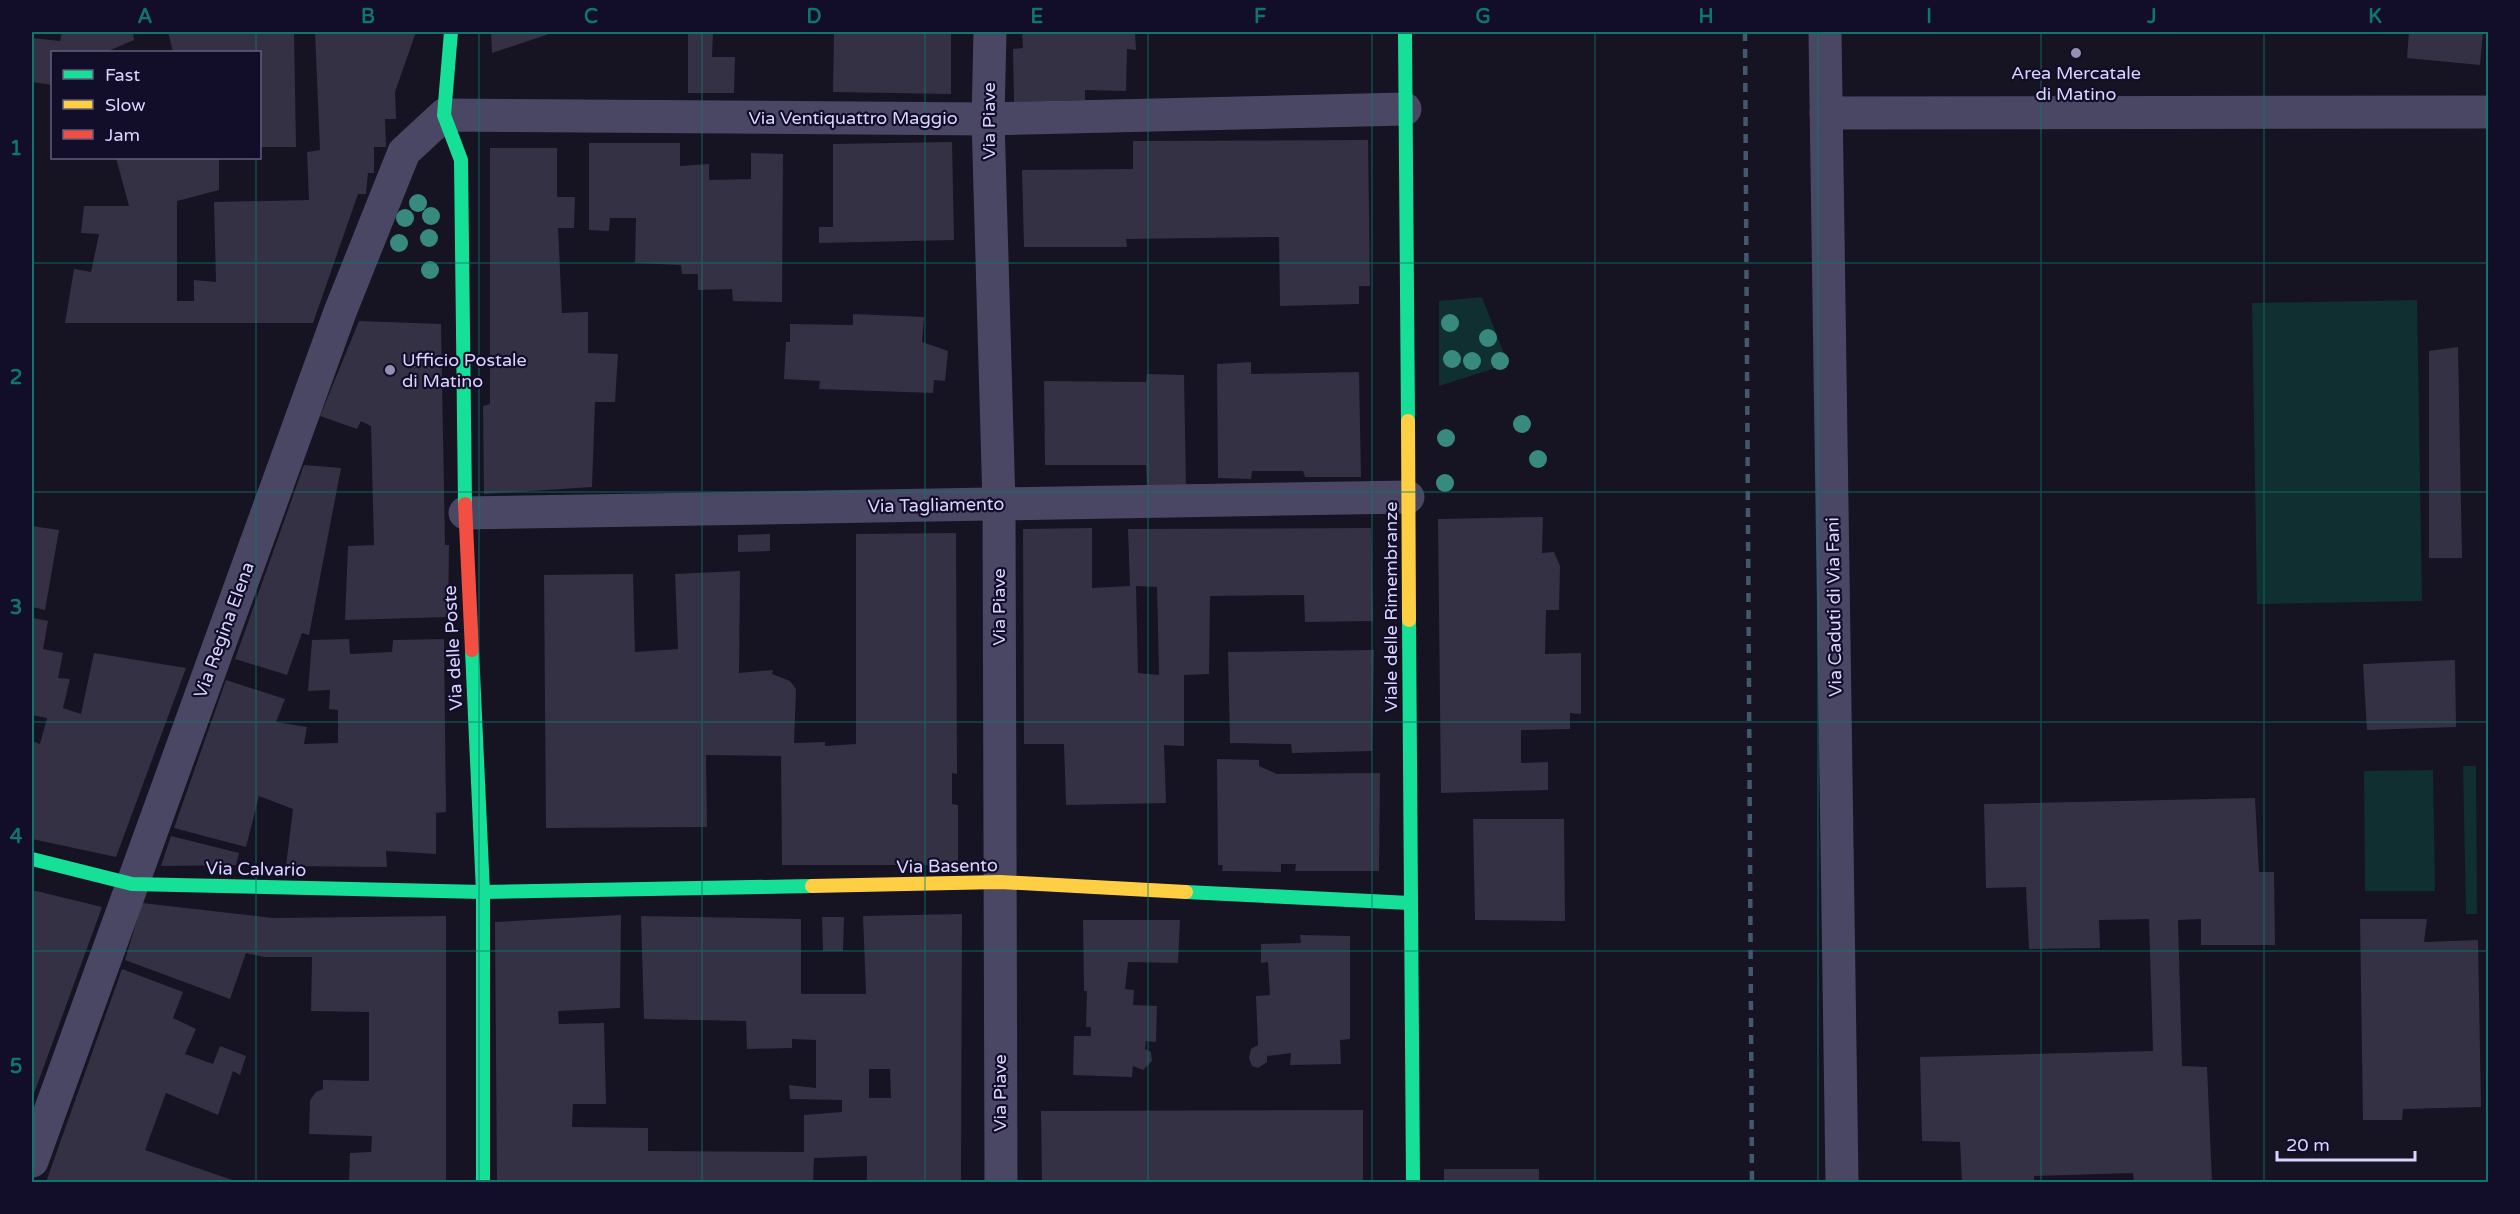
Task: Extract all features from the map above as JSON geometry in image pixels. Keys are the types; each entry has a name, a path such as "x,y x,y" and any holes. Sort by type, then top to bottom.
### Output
{"street":[{"path":"444,115 452,32"},
{"name":"Via Piave","path":"990,32 988,119 999,504 1000,1182"},
{"name":"Viale delle Rimembranze","path":"1405,32 1413,1182"},
{"name":"Via Caduti di Via Fani","path":"1825,32 1842,1182"},
{"name":"Via Ventiquattro Maggio","path":"444,115 988,119 1405,109"},
{"path":"1826,113 2488,112"},
{"name":"Via delle Poste","path":"444,115 461,160 465,513 483,892 483,1182"},
{"name":"Via Regina Elena","path":"32,1161 340,312 404,152 444,115"},
{"name":"Via Tagliamento","path":"465,513 1408,497"},
{"name":"Via Calvario","path":"32,859 132,884 483,892"},
{"name":"Via Basento","path":"483,892 1000,882 1410,903"}],"green space":[{"path":"1482,297 1508,364 1439,386 1439,301"},
{"path":"2417,300 2422,601 2257,604 2252,303"},
{"path":"2463,766 2476,766 2477,914 2466,914"},
{"path":"2433,770 2435,891 2365,891 2364,771"}],"building":[{"path":"62,32 133,32 134,40 108,51 51,51 51,85 32,82 32,38 60,41"},
{"path":"168,32 294,32 296,147 261,147 261,51 173,51"},
{"path":"315,32 416,32 395,92 396,119 385,119 386,147 374,147 374,173 368,173 366,194 358,194 313,323 65,323 74,269 91,272 99,234 81,233 84,206 129,206 116,159 219,159 219,190 177,201 177,301 194,301 194,280 216,282 214,202 309,200 307,152 320,150"},
{"path":"491,32 555,32 492,53"},
{"path":"688,32 713,32 712,57 735,57 734,93 688,93"},
{"path":"834,32 951,32 951,94 833,92"},
{"path":"1022,32 1135,32 1136,50 1127,49 1126,91 1085,90 1085,100 1014,102 1013,49 1023,48"},
{"path":"2409,32 2483,32 2480,65 2407,58"},
{"path":"1368,140 1370,286 1359,286 1359,304 1280,306 1279,237 1126,239 1127,247 1024,247 1022,170 1133,169 1133,141"},
{"path":"952,142 954,240 819,243 819,227 833,227 833,144"},
{"path":"589,143 680,143 680,166 709,164 709,180 751,179 751,153 783,154 782,302 733,301 732,289 698,290 698,274 682,274 681,265 635,263 636,218 610,218 609,231 589,230"},
{"path":"490,148 557,148 557,197 575,197 574,228 558,228 562,313 588,312 588,353 618,354 615,402 595,402 592,487 484,494 483,406 490,404"},
{"path":"853,314 924,317 922,342 948,351 945,381 934,380 933,393 819,389 820,381 784,379 786,342 790,342 790,324 853,325"},
{"path":"359,321 441,324 445,545 449,545 448,617 345,620 348,546 374,545 371,426 361,421 357,429 320,416"},
{"path":"2458,347 2462,558 2429,558 2429,351"},
{"path":"1251,362 1251,374 1359,372 1361,477 1305,477 1303,471 1252,471 1251,479 1218,478 1217,364"},
{"path":"1147,374 1184,375 1186,488 1147,488 1146,465 1045,465 1044,381 1146,382"},
{"path":"304,465 341,468 309,635 302,633 287,675 235,659"},
{"path":"1543,517 1542,553 1554,552 1560,566 1559,610 1546,610 1545,654 1581,653 1581,714 1570,713 1570,729 1521,730 1521,763 1548,762 1548,790 1441,793 1438,519"},
{"path":"32,526 59,530 45,610 32,607"},
{"path":"1092,528 1092,588 1130,586 1128,529 1371,528 1373,621 1305,622 1304,595 1210,596 1209,674 1184,675 1184,746 1164,745 1166,803 1066,805 1064,744 1024,744 1023,529","holes":["1136,586 1157,587 1159,675 1138,673"]},
{"path":"956,533 957,774 952,773 952,804 958,805 958,865 782,865 781,756 706,755 707,827 546,828 544,575 633,574 635,652 678,649 675,574 740,571 739,673 773,670 772,674 790,681 796,689 794,743 825,742 825,746 856,744 856,534"},
{"path":"770,534 770,551 738,552 738,535"},
{"path":"33,618 48,621 43,649 63,653 58,678 70,679 63,708 81,714 94,653 186,668 116,857 32,839 32,741 40,744 47,718 32,715"},
{"path":"349,639 350,654 392,652 393,640 444,639 446,812 436,813 436,854 386,851 387,867 286,866 293,809 259,796 246,847 174,828 226,680 285,699 276,722 307,727 304,744 338,743 338,710 329,709 330,690 308,691 312,640"},
{"path":"1374,650 1372,751 1292,753 1291,744 1230,743 1228,652"},
{"path":"2455,660 2456,727 2367,730 2363,664"},
{"path":"1217,759 1259,760 1259,766 1277,774 1380,773 1379,871 1295,871 1296,864 1281,864 1281,872 1222,871 1223,865 1218,865"},
{"path":"2255,798 2259,872 2274,872 2275,945 2201,945 2201,919 2178,920 2182,1066 2207,1067 2212,1182 2134,1182 2133,1173 2034,1176 2034,1182 1962,1182 1960,1142 1922,1141 1920,1057 2153,1051 2149,919 2099,920 2100,948 2029,949 2026,887 1986,888 1984,804"},
{"path":"1473,819 1564,819 1565,921 1475,920"},
{"path":"171,836 239,853 236,865 161,866"},
{"path":"32,890 102,907 32,1099"},
{"path":"142,903 273,918 446,916 446,1182 349,1182 350,1153 371,1152 372,1136 309,1134 310,1100 316,1092 323,1089 323,1080 369,1081 369,1012 311,1011 312,957 264,957 246,953 230,999 125,960"},
{"path":"962,914 961,1182 867,1182 867,1156 814,1158 813,1182 497,1182 495,922 621,915 620,1008 558,1011 559,1024 604,1023 606,1104 573,1104 572,1127 648,1128 648,1151 804,1152 804,1115 842,1112 842,1100 790,1099 789,1085 816,1088 816,1040 792,1039 792,1048 747,1049 746,1021 644,1019 641,916 801,919 801,994 866,994 863,916","holes":["869,1069 890,1069 891,1098 869,1098"]},
{"path":"822,917 844,917 843,951 823,951"},
{"path":"2360,919 2427,919 2424,942 2478,940 2481,1107 2403,1109 2402,1120 2363,1120"},
{"path":"1083,920 1180,920 1178,963 1128,962 1125,989 1134,990 1133,1005 1157,1006 1156,1042 1146,1041 1145,1049 1151,1052 1152,1061 1143,1070 1133,1066 1132,1077 1073,1075 1074,1036 1091,1036 1091,1027 1086,1027 1087,991 1084,991"},
{"path":"1300,935 1350,936 1350,1039 1340,1040 1341,1064 1290,1065 1291,1053 1267,1056 1267,1062 1258,1068 1252,1066 1249,1058 1251,1049 1258,1045 1256,996 1270,995 1268,962 1261,963 1261,944 1301,943"},
{"path":"122,969 183,992 173,1018 196,1029 185,1054 213,1064 220,1046 246,1056 240,1075 233,1071 218,1115 166,1093 145,1150 232,1180 231,1182 46,1182"},
{"path":"1363,1110 1363,1182 1042,1182 1041,1111"},
{"path":"1444,1169 1539,1169 1539,1182 1444,1182"}],"railway":[{"path":"1745,32 1752,1182"}],"traffic: fast":[{"path":"451,32 444,115 461,160 465,504"},
{"path":"1405,32 1408,421"},
{"path":"1409,620 1413,1182"},
{"path":"472,650 483,892 483,1182"},
{"path":"32,859 132,884 483,892 812,886"},
{"path":"1186,892 1410,903"}],"traffic: slow":[{"path":"1408,421 1409,620"},
{"path":"812,886 1000,882 1186,892"}],"traffic: jam":[{"path":"465,504 472,650"}],"place":[{"name":"Area Mercatale di Matino","path":"2076,53"},
{"name":"Ufficio Postale di Matino","path":"390,370"}]}
